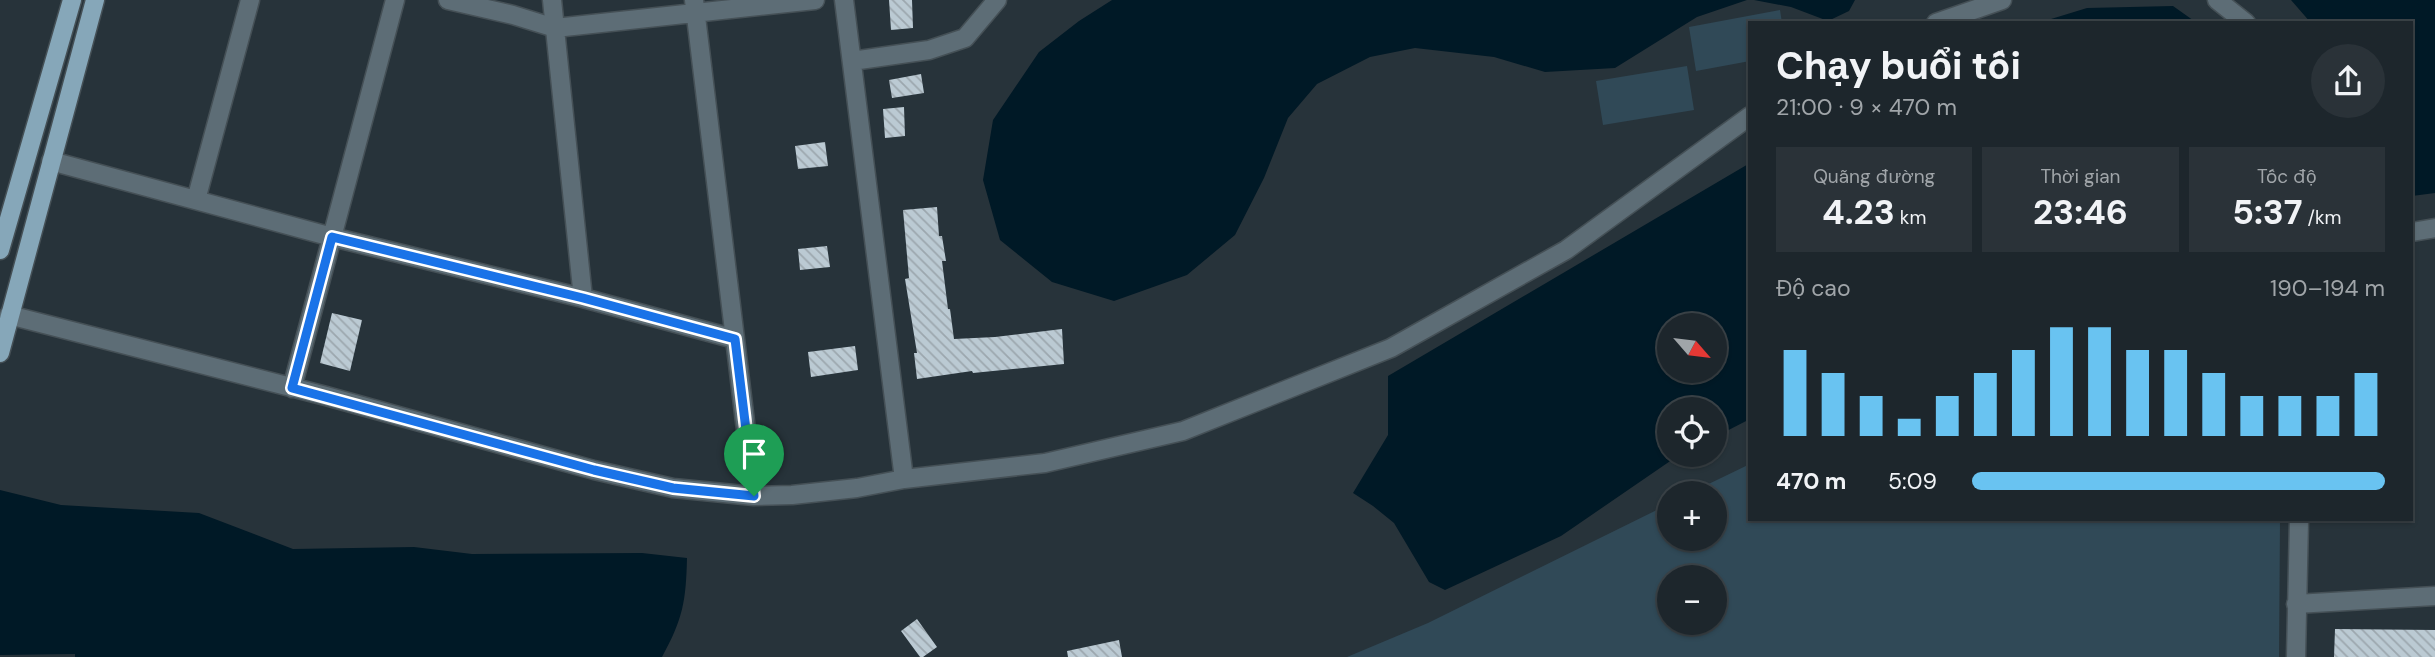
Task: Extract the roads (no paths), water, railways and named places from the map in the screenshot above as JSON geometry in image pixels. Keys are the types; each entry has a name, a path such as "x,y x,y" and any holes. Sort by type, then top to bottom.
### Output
{"main road":[{"path":"0,250 72,0"},
{"path":"0,353 95,0"}],"street":[{"path":"196,200 250,0"},
{"path":"292,388 395,0"},
{"path":"448,0 555,28 695,7 815,0"},
{"path":"552,0 583,298"},
{"path":"844,0 904,479"},
{"path":"852,61 929,50 965,38 997,0"},
{"path":"1942,21 2002,0"},
{"path":"2217,0 2243,21"},
{"path":"695,7 754,496"},
{"path":"9,315 594,470 673,488 754,496 857,488 904,479 1045,463 1184,431 1391,348 1566,250 1748,117"},
{"path":"51,161 332,237 583,298 735,339"},
{"path":"2413,232 2435,228"},
{"path":"2296,657 2299,521"},
{"path":"2296,604 2435,596"}]}
